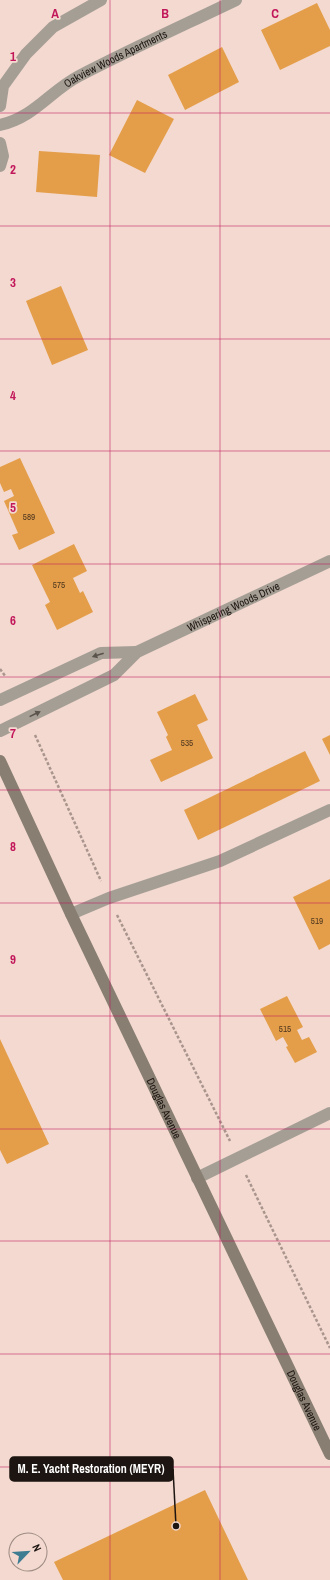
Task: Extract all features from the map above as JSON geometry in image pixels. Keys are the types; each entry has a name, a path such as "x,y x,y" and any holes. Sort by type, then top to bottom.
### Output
{"street":[{"path":"0,106 3,86 26,54 53,27 101,0"},
{"name":"Oakview Woods Apartments","path":"0,125 10,123 26,116 78,76 236,0"},
{"path":"0,143 2,156 0,166"},
{"name":"Whispering Woods Drive","path":"0,730 114,676 137,652 330,561"},
{"name":"Whispering Woods Drive","path":"0,700 101,653 137,652"},
{"name":"Douglas Avenue","path":"0,761 70,914 330,1454"},
{"path":"70,914 109,898 220,861 330,810"},
{"path":"197,1178 330,1113"}],"path":[{"path":"0,669 13,685 16,693"},
{"path":"27,717 90,860 238,1158 330,1348"}],"building":[{"path":"317,3 330,30 330,46 280,70 261,30"},
{"path":"222,47 239,82 185,110 168,75"},
{"path":"137,100 174,119 145,173 109,155"},
{"path":"39,151 100,155 97,197 36,192"},
{"path":"61,286 88,350 52,365 26,301"},
{"path":"20,458 55,533 19,550 12,535 18,533 4,501 14,496 11,489 4,492 0,483 0,467"},
{"path":"74,544 87,571 73,578 80,593 83,591 93,612 57,630 45,605 50,602 32,565"},
{"path":"195,694 208,720 197,725 213,758 161,782 150,760 172,750 166,737 168,735 157,712"},
{"path":"330,735 330,755 322,739"},
{"path":"305,751 320,781 198,840 184,810"},
{"path":"330,879 330,944 319,950 293,897"},
{"path":"287,996 303,1027 297,1030 302,1040 309,1037 317,1052 295,1063 286,1047 288,1046 283,1037 276,1041 260,1009"},
{"path":"0,1039 49,1144 7,1164 0,1150"},
{"path":"205,1490 248,1580 63,1580 54,1562"}],"place":[{"name":"M. E. Yacht Restoration (MEYR)","path":"176,1526"}]}
